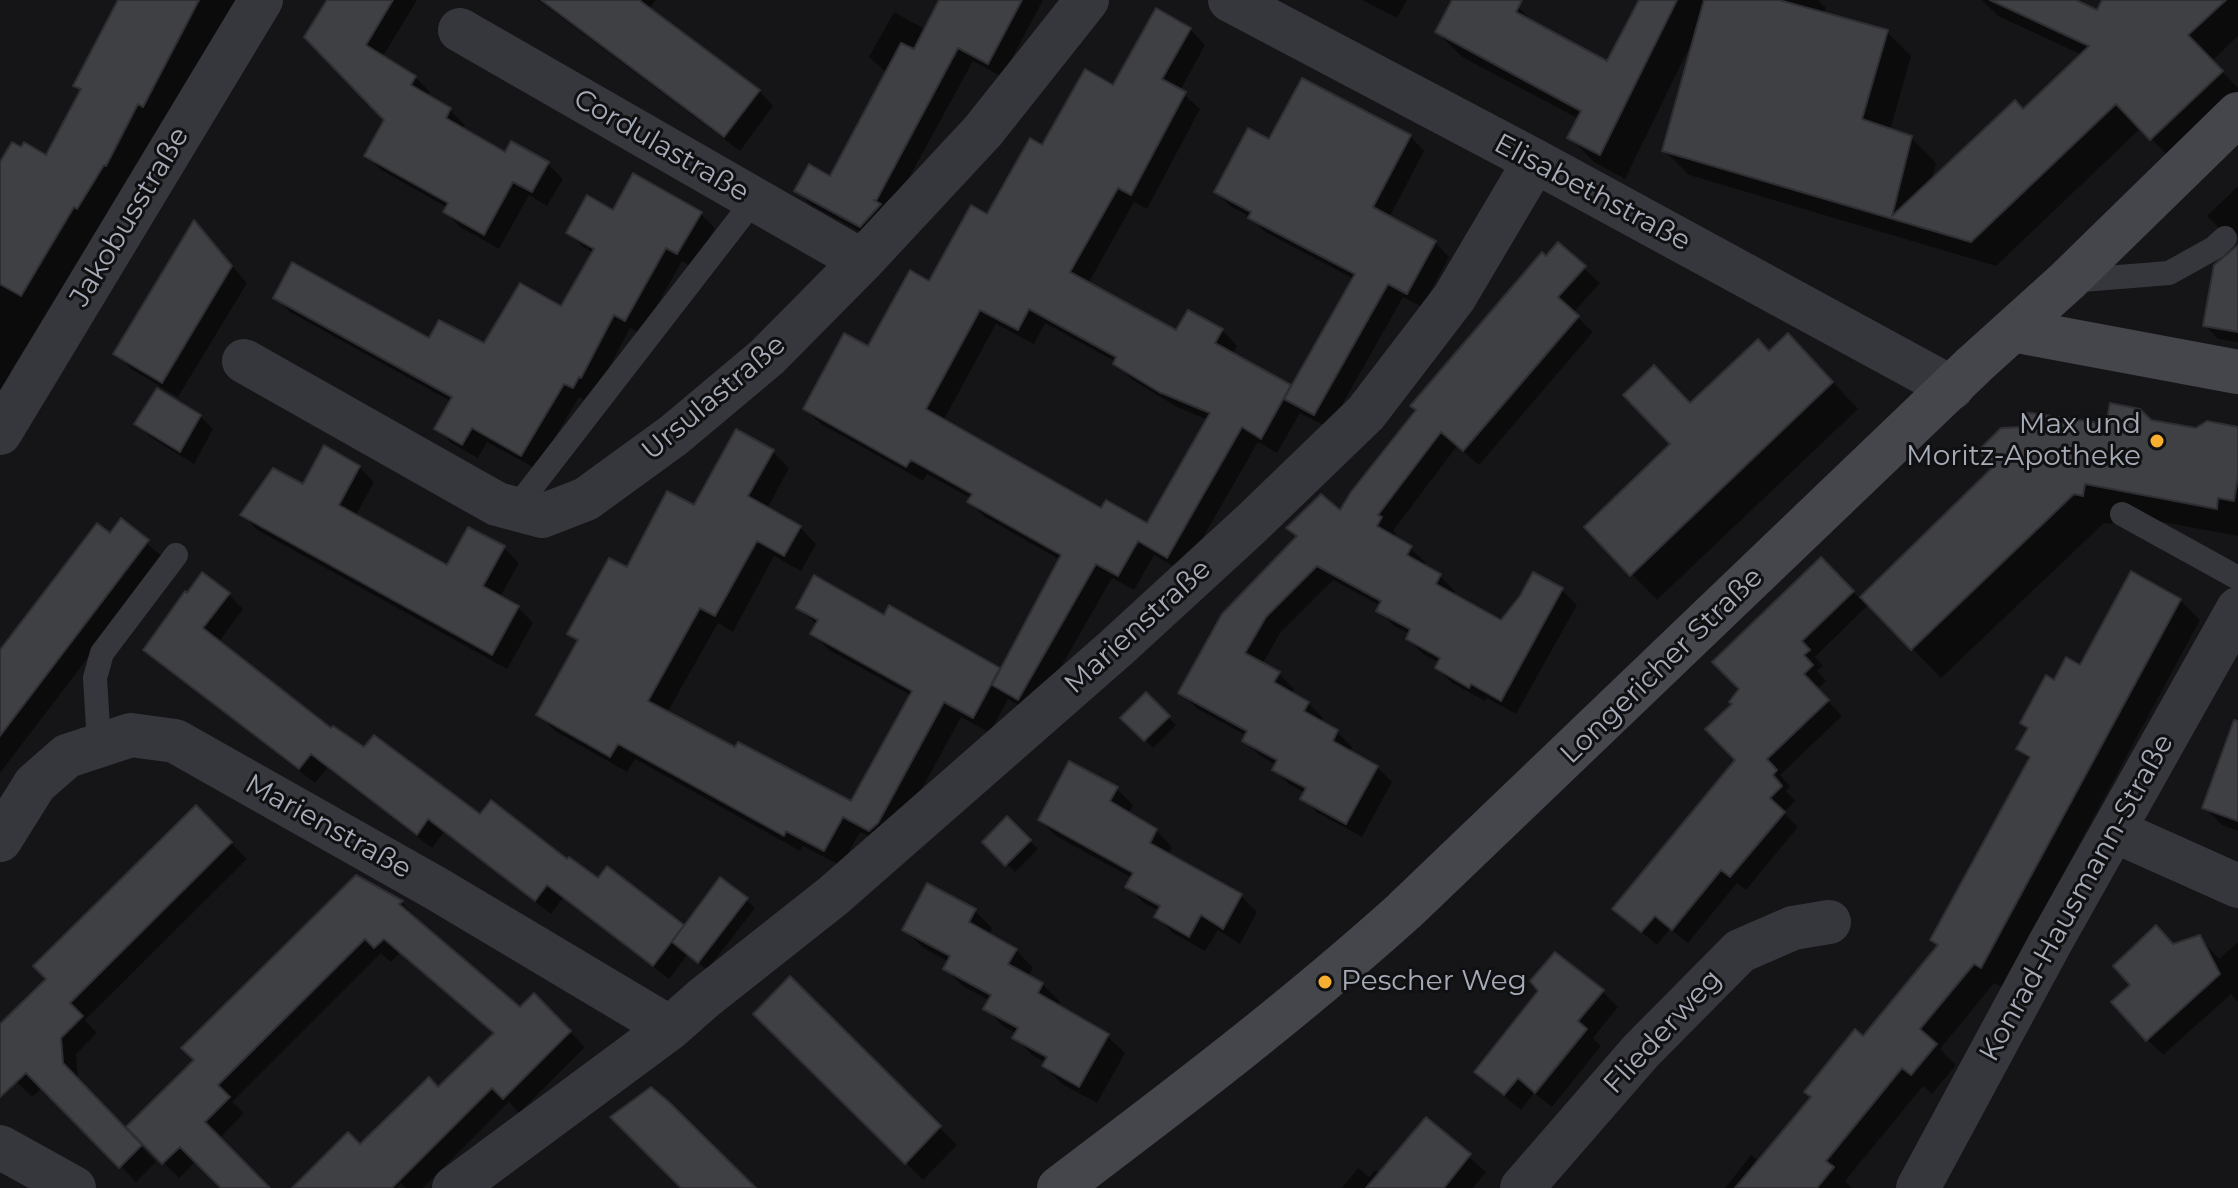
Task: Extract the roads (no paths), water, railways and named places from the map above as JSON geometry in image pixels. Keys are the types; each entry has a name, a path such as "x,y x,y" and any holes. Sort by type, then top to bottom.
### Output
{"street":[{"name":"Jakobusstraße","path":"0,433 261,0"},
{"name":"Ursulastraße","path":"244,361 497,504 542,516 586,499 674,435 767,357 983,131 1087,0"},
{"name":"Elisabethstraße","path":"1230,0 1535,161 1952,388"},
{"name":"Cordulastraße","path":"460,30 862,261"},
{"name":"Longericher Straße","path":"1059,1188 1218,1069 1325,982 1557,767 2238,114"},
{"name":"Marienstraße","path":"454,1188 670,1028 833,896 1116,648 1251,524 1366,413 1454,298 1535,161"},
{"path":"2013,330 2238,372"},
{"name":"Konrad-Hausmann-Straße","path":"1918,1188 2050,943 2238,609"},
{"name":"Marienstraße","path":"0,840 35,784 67,756 131,735 175,741 437,889 670,1028"},
{"path":"2115,831 2238,886"},
{"name":"Fliederweg","path":"1525,1187 1641,1051 1740,951 1793,928 1829,922"},
{"path":"0,1147 74,1188"}],"lane":[{"path":"515,509 754,200"},
{"path":"2067,281 2169,273 2214,248 2225,238"},
{"path":"2122,514 2238,578"},
{"path":"99,744 95,678 102,653 176,555"}],"place":[{"name":"Max und Moritz-Apotheke","path":"2157,441"},
{"name":"Pescher Weg","path":"1325,982"}]}
